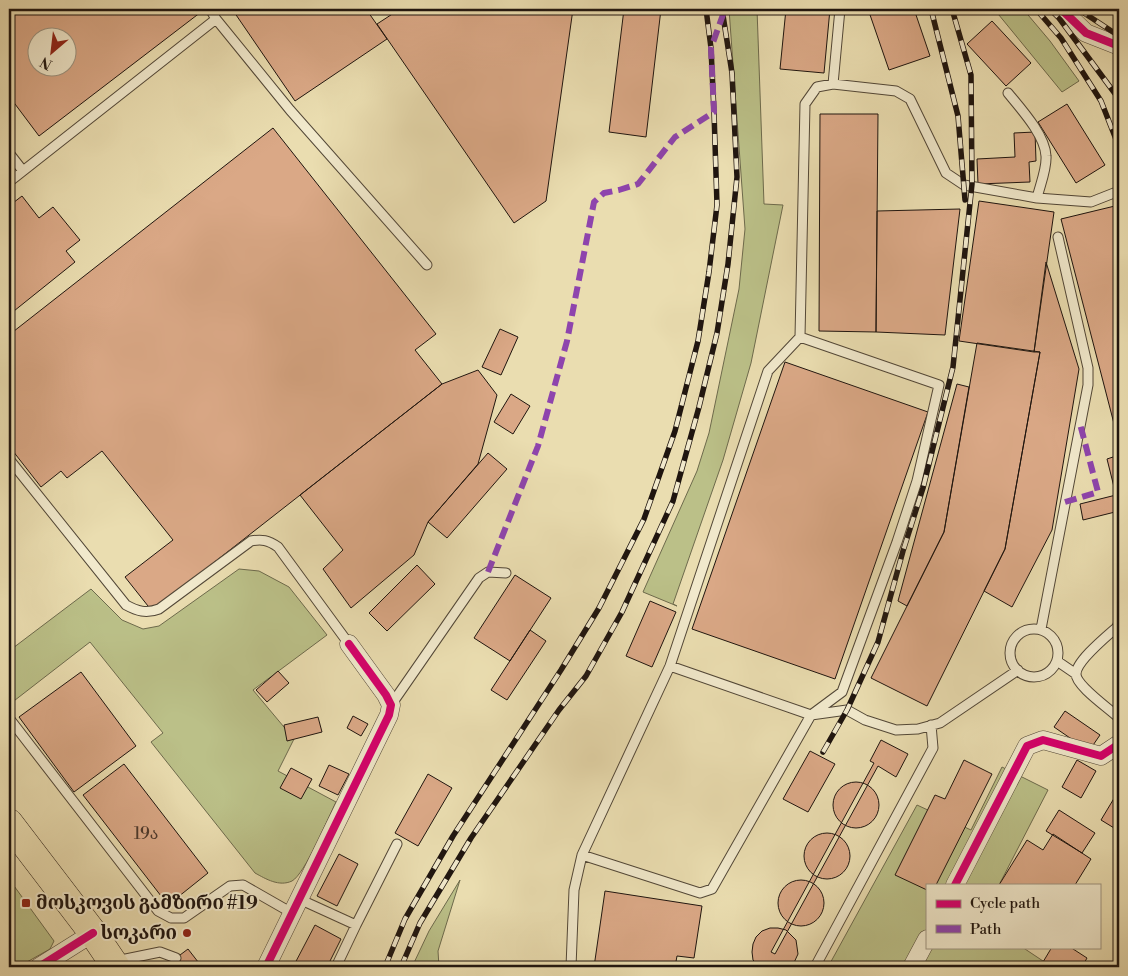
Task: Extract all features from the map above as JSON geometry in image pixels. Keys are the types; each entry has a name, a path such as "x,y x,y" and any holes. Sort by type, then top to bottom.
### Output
{"main road":[{"path":"9,822 93,933 114,964"}],"street":[{"path":"1061,9 1086,33 1119,46"},
{"path":"266,967 389,715 391,705 386,695 349,644"},
{"path":"956,884 1027,746 1043,740 1101,756 1119,744"},
{"path":"39,967 93,933"},
{"path":"912,967 926,941"}],"lane":[{"path":"210,9 216,19 290,110 427,266"},
{"path":"833,84 840,9"},
{"path":"9,182 216,19"},
{"path":"571,967 574,890 582,855 670,666 768,371 800,337 805,104 817,87 833,84 896,91 910,99 946,172 964,185 1038,198 1091,202 1119,191"},
{"path":"1008,93 1045,145 1046,158 1038,198"},
{"path":"9,153 23,171"},
{"path":"1041,629 1088,385 1088,368 1058,237"},
{"path":"582,855 700,892 712,889 811,715 842,692 908,507 939,386 800,337"},
{"path":"9,459 126,605 143,612 152,612 251,541 262,539 278,547 349,644"},
{"path":"391,705 479,578 488,572 506,573"},
{"path":"1076,674 1079,664 1117,627 1119,622"},
{"path":"1033,628 1041,629 1054,638 1058,645 1057,661 1054,668 1047,673 1032,677 1018,670 1010,656 1010,648 1018,634 1033,628"},
{"path":"1057,661 1076,674 1080,684 1119,718"},
{"path":"670,666 811,715 847,710 866,720 896,730 940,723 1018,670"},
{"path":"9,718 158,911 171,918 184,918 230,886 243,885 296,906 356,925"},
{"path":"815,967 933,748 931,725"},
{"path":"336,967 397,844"},
{"path":"114,964 160,952 176,958"}],"green space":[{"path":"729,9 757,9 764,204 783,205 751,363 723,460 673,604 677,606 643,592 697,471 709,433 739,289 745,229"},
{"path":"994,9 1023,9 1050,41 1079,81 1062,92"},
{"path":"239,569 259,571 289,587 327,635 253,690 294,739 278,771 336,802 303,868 292,881 287,883 273,882 255,873 151,742 163,733 90,642 10,704 9,702 9,651 91,589 122,620 143,629 159,626"},
{"path":"1002,767 1048,790 1000,884 926,884 926,948 1024,948 1052,967 939,967 932,962 929,967 828,967 917,805 971,830"},
{"path":"9,879 54,941 50,949 18,967 9,967"},
{"path":"460,880 438,951 439,967 412,967 429,931"}],"building":[{"path":"9,9 199,9 201,12 39,136 9,96"},
{"path":"232,9 366,9 387,39 295,101"},
{"path":"400,9 573,9 546,201 514,223 377,24"},
{"path":"624,9 661,9 646,137 609,132"},
{"path":"786,9 830,9 824,73 780,69"},
{"path":"868,9 914,9 930,56 889,70"},
{"path":"992,21 1031,63 1006,86 967,44"},
{"path":"1067,104 1105,165 1076,183 1038,122"},
{"path":"820,114 878,114 876,332 819,331"},
{"path":"273,128 436,334 415,350 442,384 152,611 125,577 173,540 102,451 67,478 61,471 41,487 9,446 9,335"},
{"path":"1035,132 1036,161 1029,162 1030,182 978,184 977,159 1015,157 1014,133"},
{"path":"22,196 39,218 53,207 80,240 66,251 75,262 9,315 9,206"},
{"path":"979,201 1054,212 1034,352 959,341"},
{"path":"1119,205 1119,443 1061,219"},
{"path":"960,209 945,335 876,332 877,211"},
{"path":"1046,262 1079,369 1052,530 1012,607 984,591 1005,549 1040,352 1034,352"},
{"path":"500,329 518,337 501,375 482,367"},
{"path":"977,343 1040,352 1005,549 927,706 871,678 944,532"},
{"path":"785,362 928,412 835,679 692,629"},
{"path":"478,370 497,395 478,464 428,522 414,555 351,608 323,569 343,550 300,495 442,384"},
{"path":"957,384 969,387 944,532 907,606 898,601"},
{"path":"511,394 530,406 513,434 494,422"},
{"path":"488,453 507,469 447,538 428,522"},
{"path":"1119,455 1119,511 1083,520 1080,504 1116,495 1107,459"},
{"path":"417,565 435,584 387,631 369,613"},
{"path":"515,575 551,598 510,661 474,638"},
{"path":"650,601 676,612 652,667 626,656"},
{"path":"530,630 546,641 507,700 491,690"},
{"path":"278,671 289,683 267,702 256,690"},
{"path":"81,672 136,746 74,792 19,717"},
{"path":"1065,711 1100,735 1089,751 1054,727"},
{"path":"353,716 368,724 361,736 347,728"},
{"path":"318,717 322,732 287,741 284,725"},
{"path":"881,740 908,754 896,777 878,766 775,954 771,952 874,763 870,761"},
{"path":"810,751 835,764 808,812 783,799"},
{"path":"964,760 992,774 937,884 926,884 926,890 895,875 935,795 945,799"},
{"path":"1077,760 1096,771 1081,798 1062,787"},
{"path":"124,764 208,873 168,905 83,795"},
{"path":"329,765 349,774 338,795 319,786"},
{"path":"291,768 312,779 301,799 280,788"},
{"path":"428,774 452,788 418,846 395,833"},
{"path":"851,782 861,782 875,792 879,805 875,818 869,824 861,828 851,828 837,818 833,810 833,800 843,786"},
{"path":"1119,790 1119,831 1101,820"},
{"path":"1059,810 1095,833 1082,853 1046,831"},
{"path":"822,833 832,833 846,843 850,856 846,869 840,875 832,879 822,879 808,869 804,861 804,851 814,837"},
{"path":"1053,834 1091,859 1076,884 1000,884 1027,840 1043,850"},
{"path":"339,854 358,864 337,906 317,896"},
{"path":"796,880 806,880 820,890 824,903 820,916 814,922 806,926 796,926 782,916 778,908 778,898 788,884"},
{"path":"605,891 702,906 694,958 677,956 675,967 594,967"},
{"path":"315,925 341,939 327,967 293,967"},
{"path":"770,928 786,930 796,940 798,954 792,967 759,967 753,960 753,944 756,937 762,931"},
{"path":"1051,948 1072,948 1087,958 1082,967 1040,967"},
{"path":"188,949 202,967 163,967 176,958"}],"railway":[{"path":"385,967 405,919 453,836 599,608 644,519 675,431 698,341 717,205 711,48 706,9"},
{"path":"401,967 420,923 471,838 559,710 586,676 622,612 673,501 717,333 728,264 737,177 732,73 722,9"},
{"path":"931,9 958,116 965,200"},
{"path":"823,752 847,710 878,642 903,551 923,488 953,367 972,184 971,75 952,9"},
{"path":"1036,9 1061,38 1101,101 1119,147"},
{"path":"1050,9 1059,18 1119,99"},
{"path":"1078,9 1119,36"}],"marked path":[{"path":"488,572 538,446 567,341 594,202 604,193 638,184 675,137 714,112 711,48 725,9"},
{"path":"1065,502 1098,492 1080,424"}],"cycle path":[{"path":"1061,9 1086,33 1119,46"},
{"path":"266,967 389,715 391,705 386,695 349,644"},
{"path":"956,884 1027,746 1043,740 1101,756 1119,744"},
{"path":"39,967 93,933"}],"place":[{"name":"მოსკოვის გამზირი #19","path":"26,903"},
{"name":"სოკარი","path":"187,933"}]}
